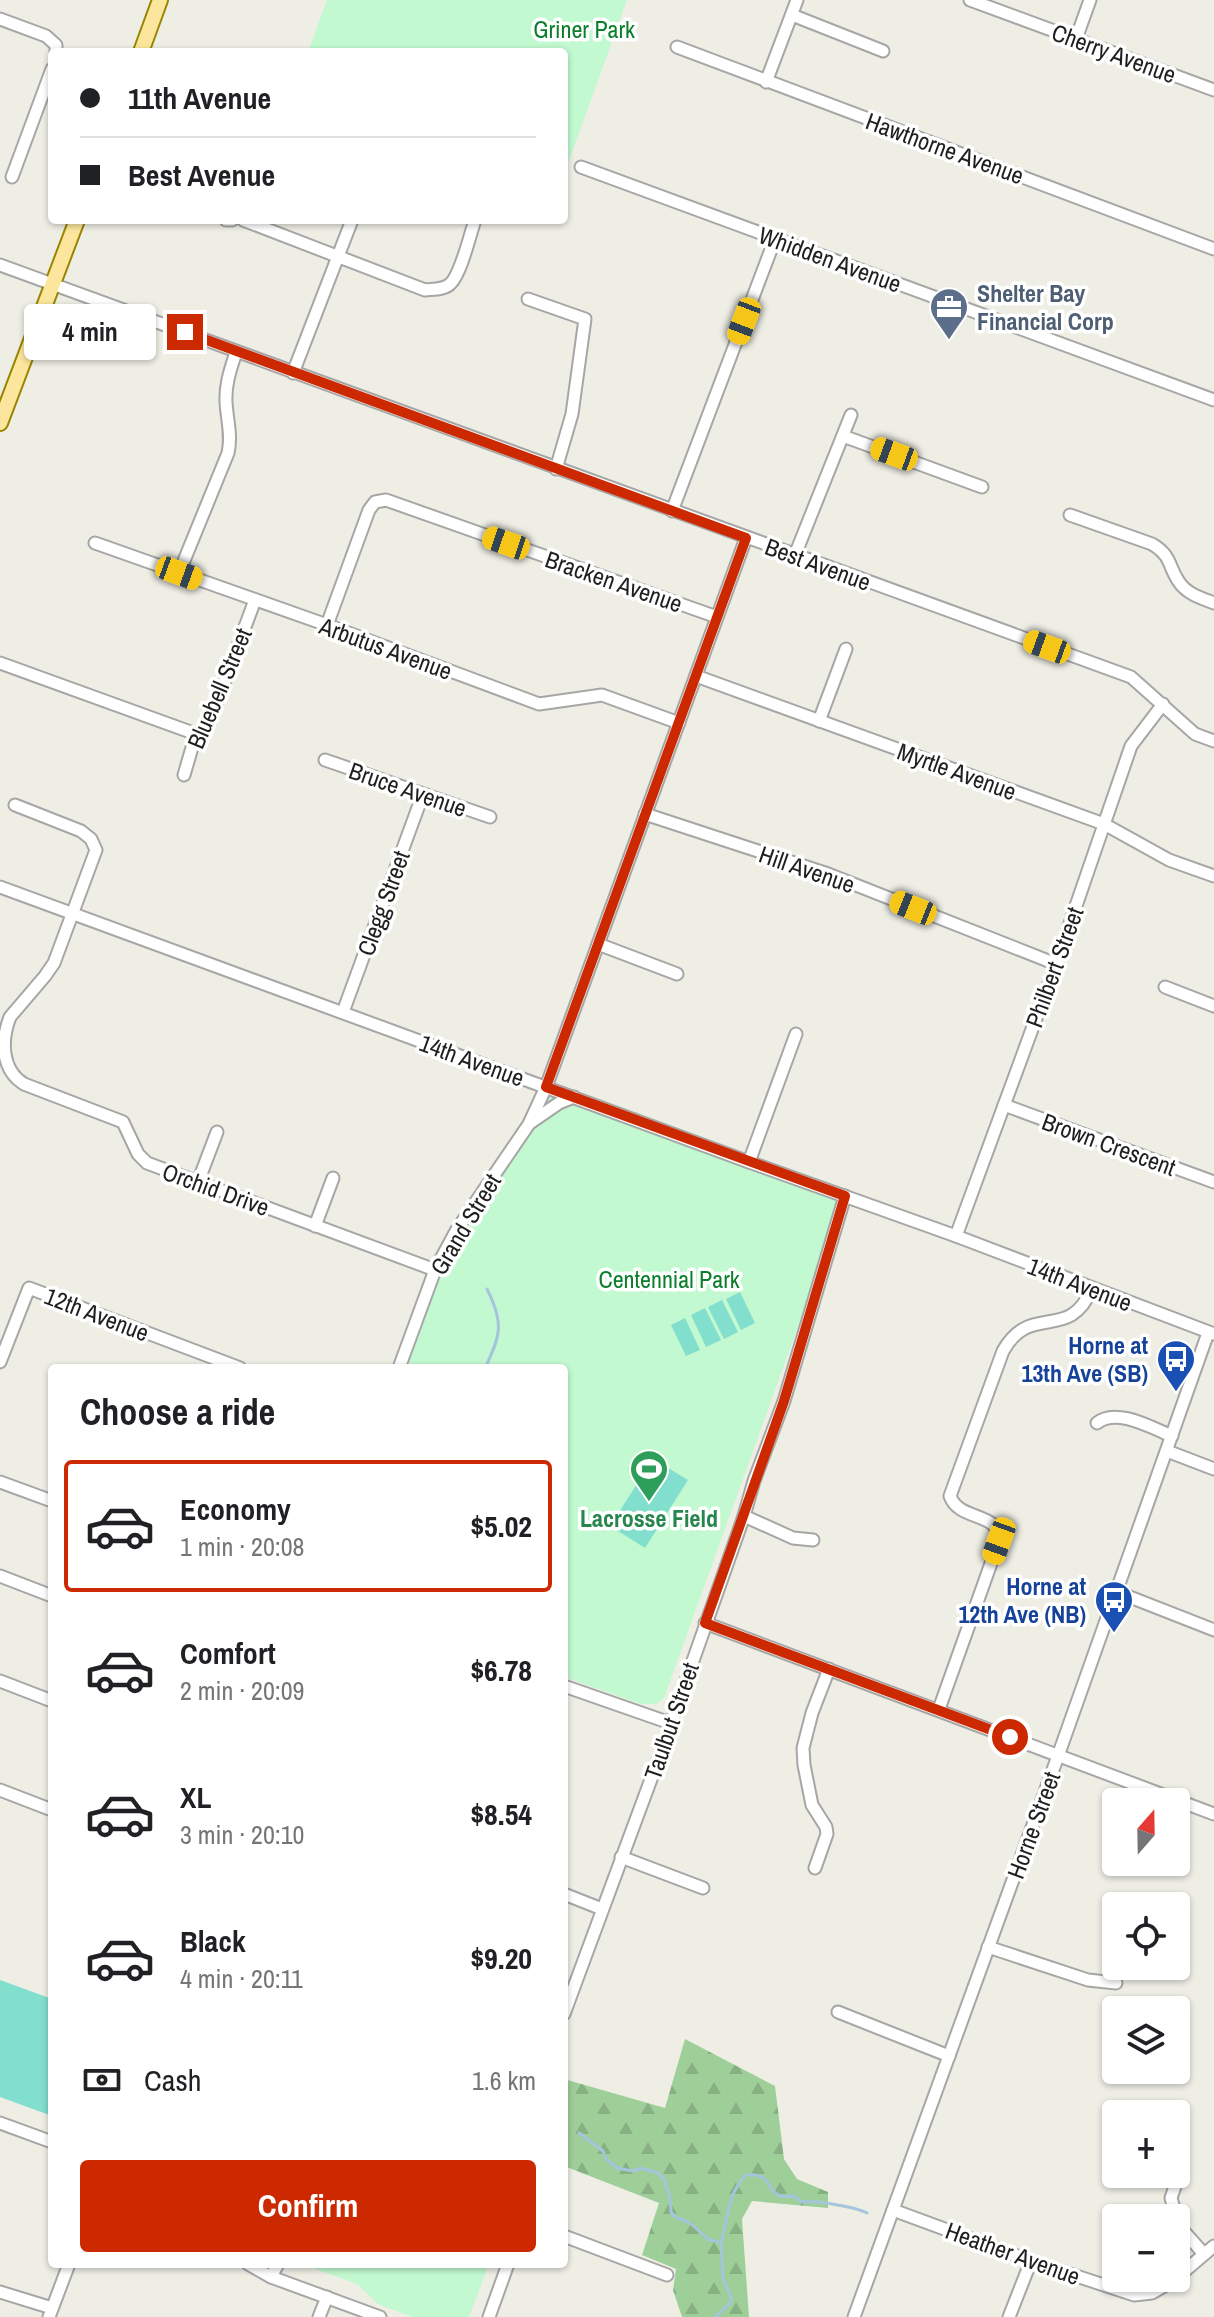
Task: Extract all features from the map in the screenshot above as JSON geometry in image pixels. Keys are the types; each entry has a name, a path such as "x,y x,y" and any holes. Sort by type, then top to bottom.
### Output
{"main road":[{"path":"142,48 160,0"},
{"path":"0,423 75,224"}],"street":[{"name":"Cherry Avenue","path":"970,0 1214,90"},
{"path":"1076,39 1090,0"},
{"path":"766,82 795,1"},
{"path":"792,15 883,51"},
{"path":"0,19 46,36 56,48"},
{"name":"Hawthorne Avenue","path":"677,47 1214,249"},
{"path":"12,177 48,80"},
{"name":"Whidden Avenue","path":"581,167 1214,400"},
{"path":"253,224 425,290 441,289 450,284 474,224"},
{"path":"293,373 351,224"},
{"path":"672,511 775,239"},
{"name":"Best Avenue","path":"0,265 1131,677 1195,734 1214,741"},
{"path":"528,299 585,319 572,414 556,469"},
{"path":"179,573 228,453 231,439 227,384 236,352"},
{"path":"795,555 851,415"},
{"path":"843,436 982,487"},
{"name":"Bracken Avenue","path":"327,625 369,510 375,502 386,500 717,617"},
{"path":"1070,515 1152,544 1170,560 1178,581 1186,590 1214,603"},
{"name":"Grand Street","path":"400,1364 435,1270 456,1231 529,1124 546,1087 746,538"},
{"name":"Arbutus Avenue","path":"95,543 539,704 602,695 679,723"},
{"name":"Bluebell Street","path":"184,775 196,734 208,726 255,600"},
{"path":"819,721 846,649"},
{"path":"0,663 196,734"},
{"name":"Myrtle Avenue","path":"696,676 1104,824 1169,860 1214,876"},
{"name":"Philbert Street","path":"956,1236 1056,964 1131,746 1163,704"},
{"name":"Bruce Avenue","path":"325,760 490,817"},
{"name":"Clegg Street","path":"343,1012 423,794"},
{"name":"Orchid Drive","path":"15,805 87,834 96,850 50,969 7,1023 5,1052 8,1066 15,1076 24,1084 118,1120 126,1127 142,1160 435,1270"},
{"name":"Hill Avenue","path":"645,814 828,874 1056,964"},
{"name":"14th Avenue","path":"0,887 956,1236 1211,1334"},
{"path":"598,944 677,974"},
{"path":"1165,987 1214,1006"},
{"path":"749,1162 796,1034"},
{"path":"529,1124 559,1103 574,1097"},
{"name":"Brown Crescent","path":"1004,1105 1214,1182"},
{"path":"198,1182 217,1132"},
{"path":"315,1226 333,1178"},
{"name":"Taulbut Street","path":"568,2003 657,1763 784,1401 845,1196"},
{"name":"12th Avenue","path":"0,1362 29,1288 229,1364"},
{"path":"939,1709 1000,1532 996,1525 961,1509 950,1496 1009,1340 1020,1329 1066,1319 1077,1313 1092,1288"},
{"name":"Horne Street","path":"854,2317 1211,1334"},
{"path":"1097,1423 1113,1416 1172,1436"},
{"path":"1167,1451 1214,1469"},
{"path":"0,1482 48,1500"},
{"path":"744,1516 793,1538 813,1540"},
{"path":"0,1576 48,1594"},
{"path":"1117,1592 1214,1630"},
{"path":"705,1623 1214,1814"},
{"path":"815,1868 827,1834 812,1805 803,1748 829,1669"},
{"path":"0,1681 48,1699"},
{"path":"568,1687 670,1723"},
{"path":"0,1790 48,1808"},
{"path":"621,1857 703,1888"},
{"path":"568,1896 602,1909"},
{"path":"988,1947 1088,1980 1116,1983"},
{"path":"838,2012 949,2056"},
{"path":"0,2123 48,2141"},
{"path":"1174,2188 1171,2198 1179,2226 1209,2250"},
{"name":"Heather Avenue","path":"893,2210 1134,2295 1152,2293 1173,2281 1209,2250"},
{"path":"568,2238 667,2275"},
{"path":"1009,2317 1031,2261"},
{"path":"0,2292 50,2312 67,2268"},
{"path":"255,2268 271,2277 380,2317"},
{"path":"271,2277 276,2268"},
{"path":"489,2317 507,2268"},
{"path":"319,2317 327,2297"}],"green space":[{"name":"Griner Park","path":"327,0 627,0 569,161 568,48 309,48"},
{"name":"Centennial Park","path":"546,1087 845,1196 664,1698 656,1704 641,1704 568,1678 568,1364 400,1364 435,1270"},
{"path":"685,2039 775,2086 784,2159 797,2179 828,2192 828,2208 752,2201 742,2219 749,2317 682,2317 673,2290 676,2269 642,2255 659,2203 568,2168 568,2080 665,2108"},
{"path":"313,2268 487,2268 469,2317 412,2317 378,2304 357,2284"}],"shaded area":[{"path":"740,1292 755,1323 741,1330 726,1299"},
{"path":"722,1300 738,1332 724,1339 708,1307"},
{"path":"705,1308 721,1340 706,1347 691,1315"},
{"path":"685,1318 700,1350 686,1356 671,1325"},
{"name":"Lacrosse Field","path":"653,1459 688,1480 645,1548 610,1526"},
{"path":"0,1980 48,1998 48,2115 0,2097"}],"waterway":[{"path":"487,1289 496,1311 498,1329 487,1364"},
{"path":"579,2133 603,2151 606,2159 617,2168 633,2171 641,2168 658,2173 664,2179 671,2212 675,2217 690,2223 709,2240 721,2242 723,2278 732,2299 715,2317"},
{"path":"722,2240 732,2197 746,2175 760,2176 780,2196 794,2196 802,2202 836,2205 867,2213"}],"place":[{"name":"Shelter Bay Financial Corp","path":"949,341"},
{"name":"Horne at 13th Ave (SB)","path":"1176,1393"},
{"name":"Lacrosse Field","path":"649,1503"},
{"name":"Horne at 12th Ave (NB)","path":"1114,1634"}],"route":[{"path":"185,332 746,538 546,1087 845,1196 784,1401 705,1623 1010,1737"}]}
